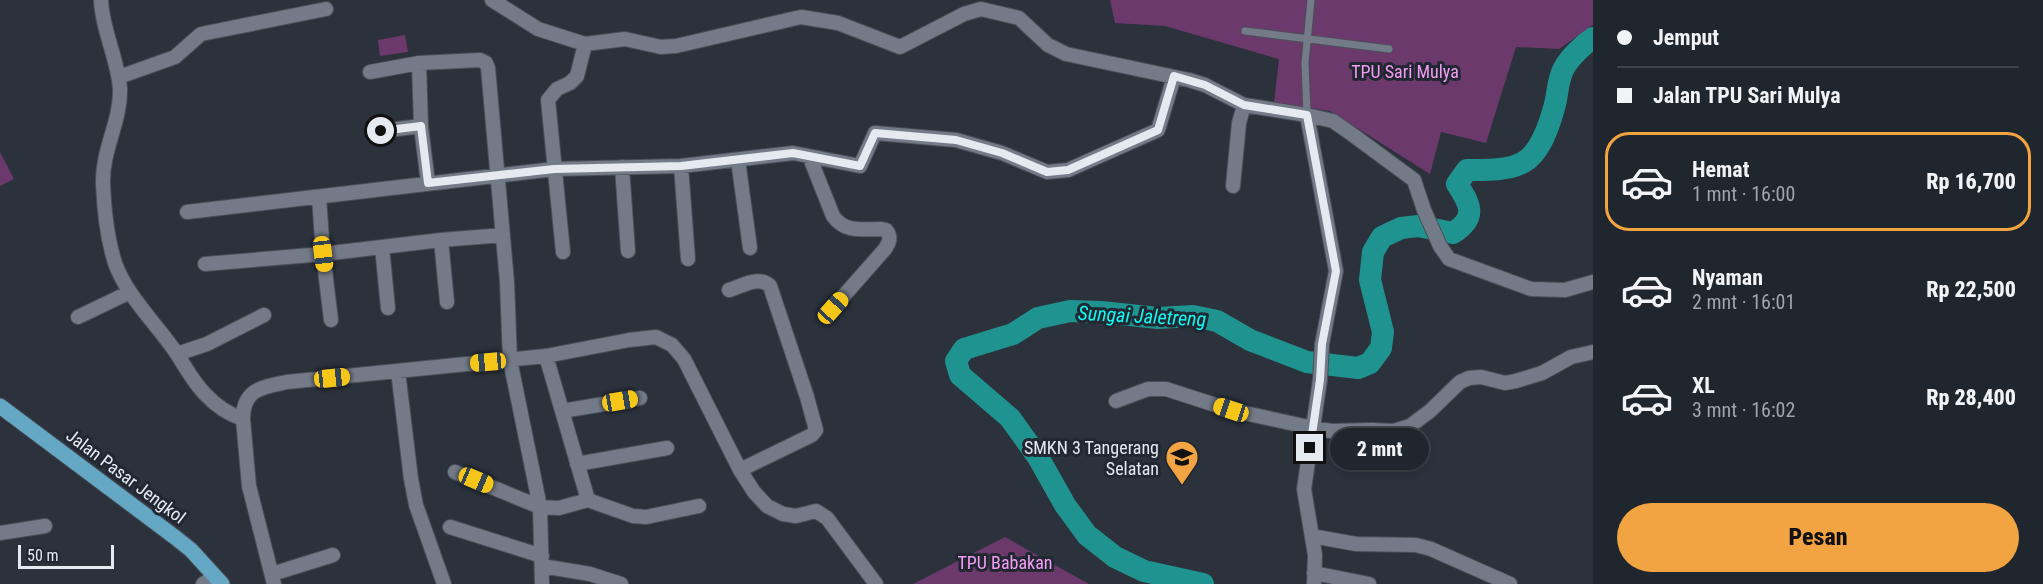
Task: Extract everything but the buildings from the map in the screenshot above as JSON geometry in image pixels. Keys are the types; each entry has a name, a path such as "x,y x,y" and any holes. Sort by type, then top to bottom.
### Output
{"main road":[{"name":"Jalan Pasar Jengkol","path":"0,406 191,550 213,581"}],"street":[{"path":"101,0 119,77 118,114 106,154 103,180 111,247 116,265 130,292 177,354 188,374 222,410 243,419"},
{"path":"492,0 538,29 585,44 625,39 662,47 676,46 801,17 838,23 900,47 964,14 981,9 1019,18 1056,51 1174,76 1205,85 1244,105 1333,121 1414,180 1424,210 1440,246 1449,259 1530,289 1565,290 1593,282"},
{"path":"119,77 175,57 201,34 326,9"},
{"path":"563,252 548,100 557,89 570,83 577,76 585,44"},
{"path":"370,72 419,63 480,60 486,63 503,235 510,360 540,507 542,584"},
{"path":"419,63 421,126 428,183"},
{"path":"187,212 554,169 681,166 793,153 860,166 875,133 956,140 1002,153 1047,172 1068,170 1158,130 1174,76"},
{"path":"1233,186 1239,123 1244,105"},
{"path":"1307,115 1336,271 1322,344 1320,380 1304,489 1315,555 1314,578 1369,584"},
{"path":"381,131 421,126"},
{"path":"810,158 833,216 839,224 850,228 886,230 890,237 885,249 833,308"},
{"path":"738,160 750,248"},
{"path":"681,166 688,259"},
{"path":"622,167 628,251"},
{"path":"319,197 331,320"},
{"path":"205,264 503,235"},
{"path":"441,240 447,302"},
{"path":"382,247 388,308"},
{"path":"729,290 759,280 770,286 816,430 812,435 740,470"},
{"path":"78,317 130,292"},
{"path":"177,354 207,344 264,315"},
{"path":"333,555 273,579 249,486 243,411 253,392 261,387 398,370 546,356 629,340 656,338 672,345 684,359 740,470 754,492 767,506 790,516 816,511 827,518 876,584"},
{"path":"1116,401 1148,389 1167,388 1231,410 1312,428 1331,431 1394,431 1402,429 1430,411 1460,382 1469,378 1480,377 1505,383 1516,381 1542,373 1571,357 1593,352"},
{"path":"546,356 588,500"},
{"path":"398,370 416,505 444,584"},
{"path":"562,411 640,398"},
{"path":"577,464 667,448"},
{"path":"455,472 540,507 560,508 588,500 633,516 646,517 699,506"},
{"path":"0,532 45,526"},
{"path":"450,527 542,561 621,584"},
{"path":"1312,536 1356,544 1416,545 1431,549 1510,584"}],"lane":[{"path":"1307,115 1305,63 1311,0"},
{"path":"1245,31 1389,49"}],"green space":[{"name":"TPU Sari Mulya","path":"1110,0 1593,0 1593,25 1559,49 1516,47 1486,143 1441,132 1430,174 1330,111 1274,103 1279,59 1165,26 1115,23"},
{"path":"405,35 408,52 380,56 378,40"},
{"path":"0,152 14,179 0,186"},
{"name":"TPU Babakan","path":"1005,537 1089,584 913,584"}],"waterway":[{"name":"Sungai Jaletreng","path":"1203,584 1144,571 1115,557 1087,535 1065,505 1038,457 1010,418 960,375 956,361 964,349 1013,334 1038,318 1070,311 1101,312 1158,318 1193,316 1217,321 1250,340 1307,362 1358,368 1370,363 1381,348 1383,332 1370,280 1373,252 1382,237 1401,228 1418,226 1453,233 1461,227 1469,216 1469,210 1457,184 1467,170 1509,167 1522,163 1534,153 1549,123 1564,68 1593,38"}],"place":[{"name":"SMKN 3 Tangerang Selatan","path":"1182,486"}],"route":[{"path":"381,131 421,126 428,183 554,169 681,166 793,153 860,166 875,133 956,140 1002,153 1047,172 1068,170 1158,130 1174,76 1205,85 1244,105 1307,115 1336,271 1322,344 1320,380 1310,448"}]}
